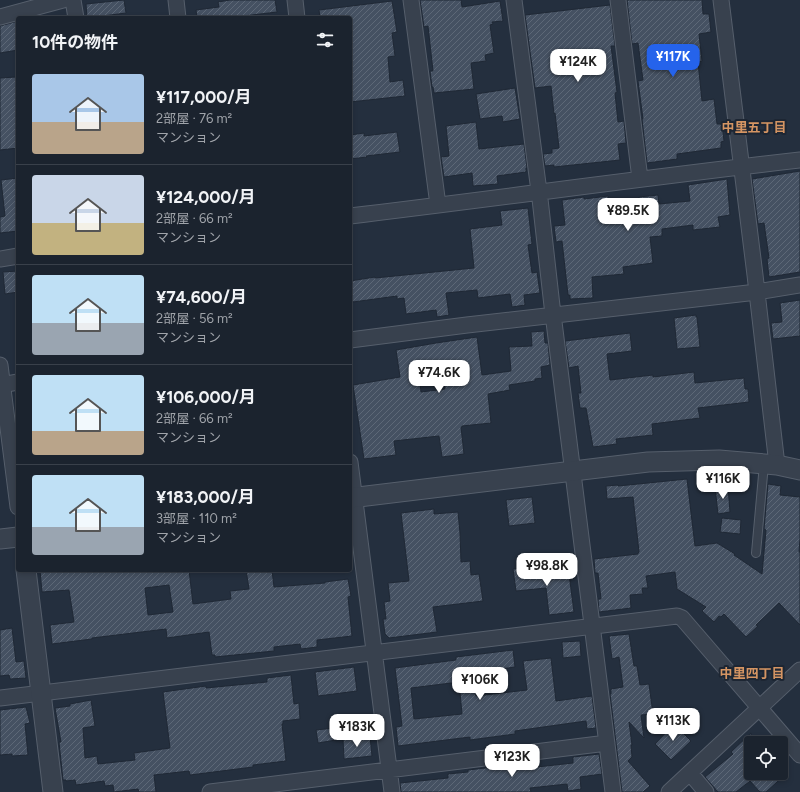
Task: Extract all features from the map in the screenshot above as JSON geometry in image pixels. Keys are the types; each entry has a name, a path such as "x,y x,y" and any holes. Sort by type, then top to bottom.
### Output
{"street":[{"path":"0,17 63,0"},
{"path":"73,0 76,16"},
{"path":"176,0 178,16"},
{"path":"295,0 297,16"},
{"path":"411,0 438,205"},
{"path":"514,0 613,792"},
{"path":"618,0 640,179"},
{"path":"721,0 757,292 770,464"},
{"path":"352,216 742,166 800,160"},
{"path":"0,259 16,256"},
{"path":"352,340 757,292 800,285"},
{"path":"0,365 1,385 16,493"},
{"path":"1,385 16,382"},
{"path":"392,792 375,652 352,498 648,462 719,460 770,464 800,470"},
{"path":"0,540 16,537"},
{"path":"26,572 53,792"},
{"path":"0,698 677,616 682,618 800,755"},
{"path":"669,792 800,670"},
{"path":"210,792 607,743"},
{"path":"690,773 706,792"}],"lane":[{"path":"756,553 770,464"}],"building":[{"path":"124,0 126,13 103,16 87,16 86,4"},
{"path":"230,0 275,0 277,12 244,16 197,16 196,10 219,7 218,2"},
{"path":"420,0 461,0 462,7 500,1 503,21 492,22 493,24 490,25 494,53 485,55 486,61 471,63 474,89 434,93 430,71 433,71 428,26 424,27"},
{"path":"627,0 702,0 703,14 709,14 711,32 699,34 702,61 698,62 702,101 714,99 717,124 722,124 724,141 721,142 721,148 677,154 677,159 647,163 638,81 643,80 638,43 632,44"},
{"path":"392,1 397,32 392,33 395,56 388,57 390,82 403,80 405,96 352,102 352,16 320,16 319,10"},
{"path":"610,5 615,46 611,46 617,92 615,93 618,122 624,121 626,143 618,144 620,160 554,167 554,165 545,166 543,154 552,153 552,149 559,148 555,113 554,114 551,86 535,88 525,15"},
{"path":"16,22 16,50 0,53 0,26"},
{"path":"16,77 16,148 0,150 0,78"},
{"path":"515,88 520,119 503,122 502,116 480,119 476,94"},
{"path":"476,122 479,149 524,144 527,168 526,172 497,176 498,184 473,186 472,173 444,177 441,157 449,156 446,126"},
{"path":"397,132 400,152 352,159 352,135 364,133 364,136"},
{"path":"800,171 800,272 769,277 767,259 769,258 764,223 758,224 752,179"},
{"path":"16,178 16,231 0,233 0,217 5,216 1,180"},
{"path":"727,179 730,215 718,217 720,227 693,230 693,225 662,229 662,236 650,237 653,263 623,267 624,274 592,277 593,298 570,299 570,295 568,295 562,241 556,242 554,226 565,225 562,200 608,196 610,219 641,216 639,197 658,195 659,204 690,201 688,185"},
{"path":"528,208 532,244 528,245 532,273 537,272 540,293 524,295 525,305 512,307 510,294 478,298 477,290 446,293 449,315 437,317 436,310 406,314 404,298 397,299 397,296 353,302 352,281 375,277 474,268 470,229 502,225 500,211"},
{"path":"16,271 16,292 5,294 3,272"},
{"path":"800,300 800,336 773,339 771,323 782,322 780,303"},
{"path":"696,315 700,347 677,349 674,318"},
{"path":"544,331 545,343 548,343 550,365 541,367 542,378 535,379 535,381 509,385 510,390 488,394 491,423 461,427 464,454 442,457 439,436 394,441 396,455 364,459 353,385 400,377 396,350 477,337 482,375 511,371 509,347 532,346 531,332","holes":["442,363 445,389 421,392 418,366"]},
{"path":"630,333 632,351 607,354 610,380 694,372 695,383 744,378 745,389 748,389 749,402 698,408 700,418 652,424 653,435 616,439 617,444 593,447 586,408 580,408 578,393 581,393 578,366 569,368 565,341"},
{"path":"687,479 695,546 717,543 762,574 768,484 781,486 780,495 800,497 800,625 779,603 746,637 724,614 721,617 719,616 714,622 702,611 706,607 677,589 675,572 646,576 648,588 642,588 643,594 630,595 631,608 599,612 598,599 601,599 598,573 595,573 594,559 638,554 639,552 633,497 607,499 606,486"},
{"path":"728,486 730,512 718,514 715,487"},
{"path":"532,497 535,523 509,526 506,500"},
{"path":"434,509 434,514 458,512 461,562 470,561 471,575 479,574 483,601 433,607 437,632 389,638 385,634 383,619 386,619 384,602 390,601 388,583 409,581 401,513"},
{"path":"722,518 741,520 740,534 720,532"},
{"path":"546,565 547,569 551,569 552,576 569,574 574,612 549,615 546,588 516,591 513,569"},
{"path":"40,572 189,572 193,604 231,599 230,591 249,589 246,572 272,572 274,587 325,583 348,579 351,596 348,597 352,636 317,640 317,647 301,649 300,644 274,647 274,651 215,657 215,655 212,655 209,632 167,638 166,629 52,644 50,625 74,622 69,590 42,592","holes":["169,585 173,612 148,615 145,588"]},
{"path":"12,628 16,662 24,661 26,678 10,679 9,675 0,676 0,630"},
{"path":"629,634 634,666 637,666 640,685 649,684 653,714 641,715 644,738 629,722 632,757 628,761 650,786 643,792 622,792 610,694 611,689 623,687 619,657 612,659 609,636"},
{"path":"580,641 581,656 563,658 562,642"},
{"path":"513,650 515,667 473,673 476,696 527,690 523,661 551,658 556,701 592,696 596,728 587,729 586,721 515,731 515,734 470,740 470,737 398,746 396,727 402,726 395,668 456,660 456,657","holes":["459,682 462,714 414,719 411,688"]},
{"path":"354,667 357,691 318,696 315,672"},
{"path":"291,675 294,704 299,703 300,719 283,721 282,724 286,761 190,775 189,771 154,775 156,792 139,792 138,789 114,792 113,785 105,786 104,781 76,785 75,780 63,780 59,742 61,742 55,708 70,706 70,704 91,700 95,726 83,728 85,758 97,756 98,764 135,760 134,753 170,748 163,692 206,686 206,688 267,682 267,678"},
{"path":"26,707 30,723 25,724 28,755 0,755 0,710"},
{"path":"674,724 691,741 671,760 655,744"},
{"path":"334,728 336,740 318,743 316,730"},
{"path":"370,736 372,756 344,759 343,739"},
{"path":"744,740 744,780 779,780 766,792 760,792 750,781 736,792 718,792 705,777 733,754 731,752"},
{"path":"599,754 602,774 580,777 581,789 568,791 567,784 530,788 531,792 401,792 400,783 448,778 448,774 468,772 468,770 537,762 537,767 573,763 573,757"}],"district":[{"name":"中里五丁目","path":"754,127"},
{"name":"中里四丁目","path":"752,673"}]}
